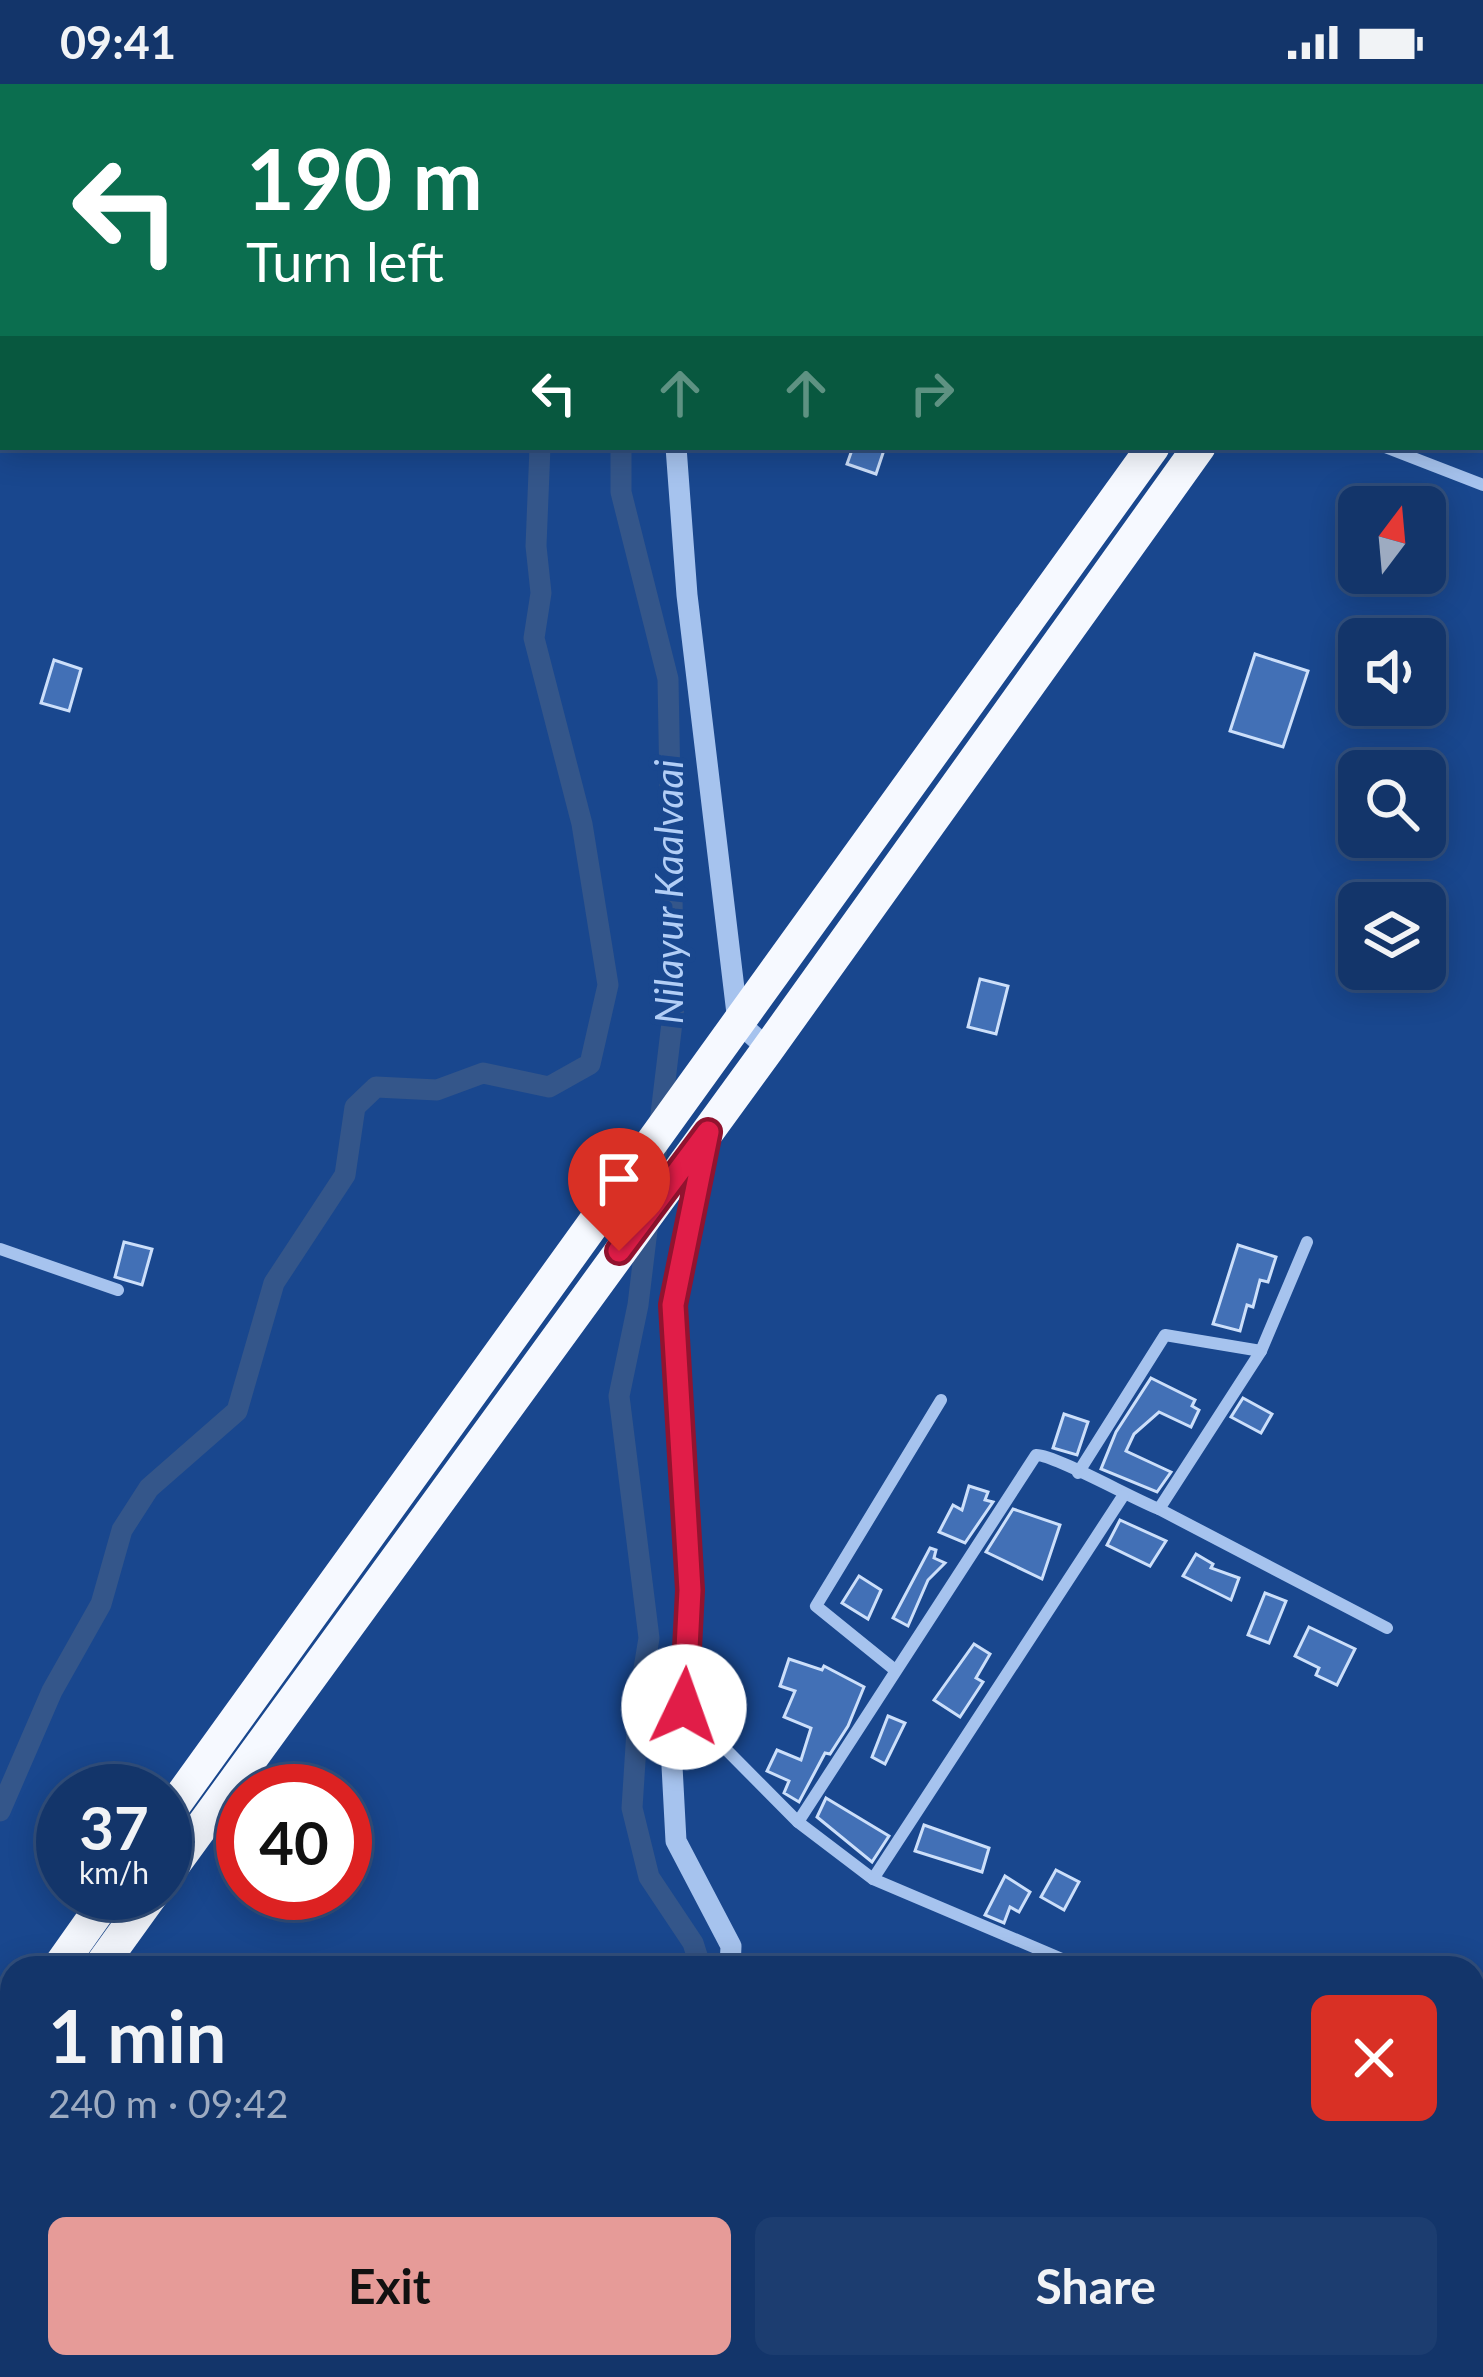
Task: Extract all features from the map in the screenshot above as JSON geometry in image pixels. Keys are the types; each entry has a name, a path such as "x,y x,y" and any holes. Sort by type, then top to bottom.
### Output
{"highway":[{"path":"192,1780 1151,450"},
{"path":"192,1840 1197,450"},
{"path":"66,1956 92,1920"},
{"path":"108,1956 134,1920"}],"street":[{"path":"676,450 687,595 738,1022 768,1049"},
{"path":"1393,450 1483,484"},
{"path":"708,1132 673,1305 690,1590 684,1707 672,1766 676,1841 731,1946 731,1956"},
{"path":"1159,1508 1261,1351 1307,1242"},
{"path":"0,1249 118,1290"},
{"path":"1078,1473 1165,1335 1261,1351"},
{"path":"896,1670 816,1606 940,1400"},
{"path":"798,1822 1028,1462 1046,1454 1387,1628"},
{"path":"873,1879 1123,1496"},
{"path":"684,1707 798,1822 873,1879 1055,1956"}],"building":[{"path":"852,450 884,450 876,474 847,464"},
{"path":"1255,654 1308,671 1283,747 1230,731"},
{"path":"54,660 81,669 69,711 41,703"},
{"path":"980,979 1008,986 996,1034 968,1027"},
{"path":"124,1242 152,1249 142,1285 115,1277"},
{"path":"1238,1245 1276,1257 1268,1282 1260,1280 1253,1307 1247,1305 1240,1331 1213,1324"},
{"path":"1151,1378 1195,1400 1192,1406 1199,1410 1191,1427 1159,1412 1134,1434 1126,1451 1171,1472 1157,1492 1101,1469 1116,1432"},
{"path":"1243,1398 1272,1414 1261,1433 1231,1417"},
{"path":"1064,1414 1088,1422 1077,1455 1053,1448"},
{"path":"969,1486 988,1492 985,1500 993,1502 965,1543 939,1532 953,1505 962,1510"},
{"path":"1013,1509 1060,1525 1042,1579 986,1552"},
{"path":"1120,1520 1166,1541 1150,1566 1107,1545"},
{"path":"930,1548 936,1550 934,1558 945,1563 928,1580 908,1626 893,1618"},
{"path":"1196,1554 1213,1564 1211,1568 1239,1578 1231,1600 1183,1576"},
{"path":"859,1576 881,1590 868,1619 842,1603"},
{"path":"1265,1593 1286,1601 1269,1643 1248,1635"},
{"path":"1309,1627 1355,1649 1337,1685 1316,1675 1319,1668 1295,1656"},
{"path":"974,1644 990,1654 976,1678 983,1682 960,1717 934,1700"},
{"path":"789,1659 822,1670 824,1666 864,1687 848,1726 830,1754 825,1753 799,1802 784,1793 789,1781 767,1771 777,1750 801,1760 811,1728 784,1717 795,1691 780,1686"},
{"path":"888,1716 905,1723 885,1764 872,1757"},
{"path":"826,1798 889,1836 872,1862 817,1817"},
{"path":"924,1825 989,1848 982,1872 915,1851"},
{"path":"1056,1870 1079,1882 1064,1910 1041,1897"},
{"path":"1005,1876 1030,1892 1019,1912 1010,1907 1004,1923 985,1915"}],"waterway":[{"path":"0,1811 52,1691 101,1604 122,1530 149,1488 237,1411 274,1283 345,1175 355,1107 376,1087 437,1090 483,1073 549,1087 590,1064 608,985 582,824 534,638 541,593 536,546 540,450"},
{"name":"Nilayur Kaalvaai","path":"621,450 621,492 668,679 674,1006 638,1305 619,1396 649,1638 639,1699 632,1808 649,1877 697,1956"}],"route":[{"path":"619,1251 708,1132 673,1305 690,1590 684,1707"}]}
